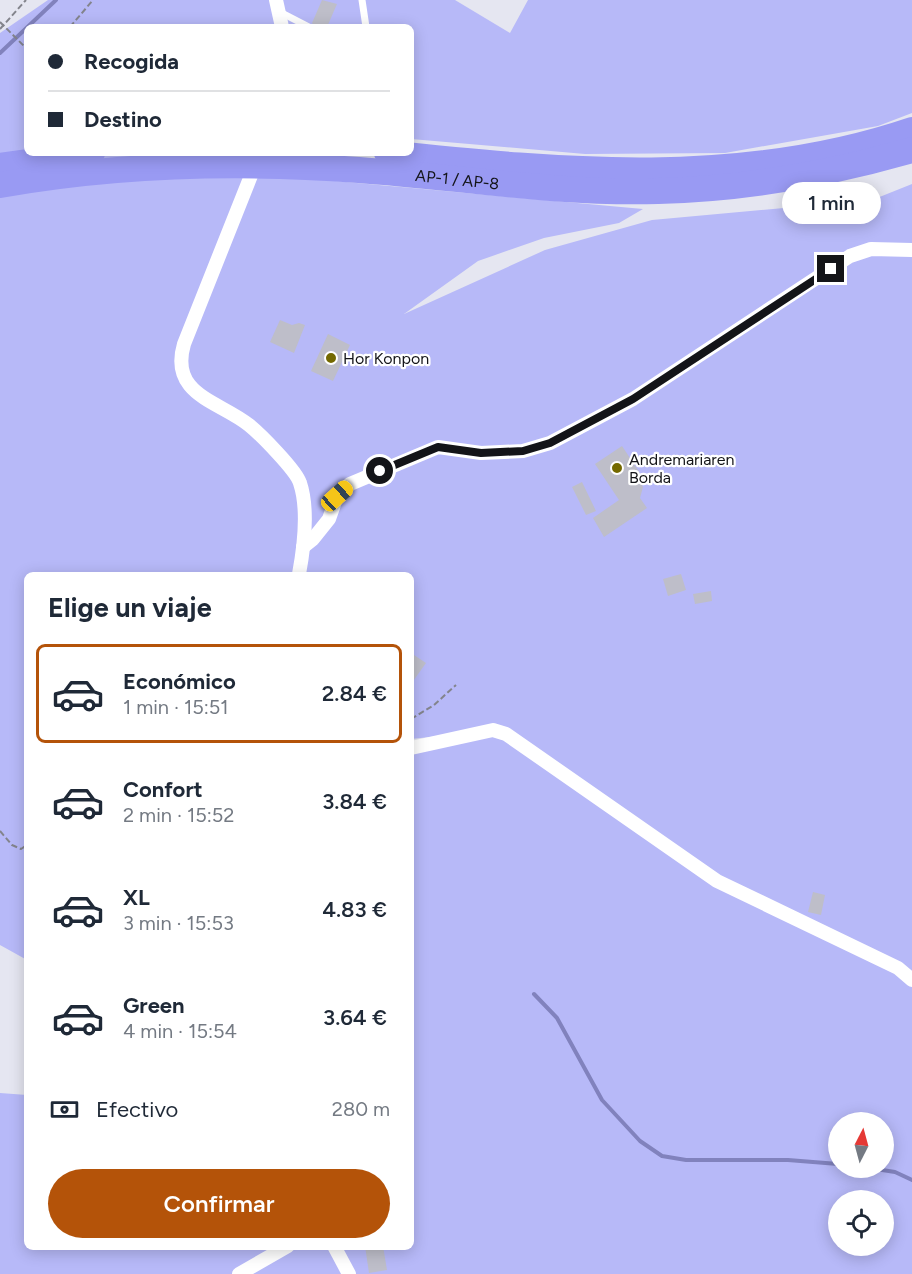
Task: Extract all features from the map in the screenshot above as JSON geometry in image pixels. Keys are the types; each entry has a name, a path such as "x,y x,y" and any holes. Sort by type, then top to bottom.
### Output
{"highway":[{"name":"AP-1 / AP-8","path":"414,156 573,171 657,172 720,168 793,159 912,130"},
{"name":"AP-1 / AP-8","path":"0,185 127,169 267,165 360,170 572,189 668,191 786,180 828,172 912,150"},
{"path":"0,166 71,156"}],"street":[{"path":"277,5 281,24"},
{"path":"258,156 239,210 183,344 181,364 190,387 249,424 300,482 304,505 303,547 299,572"},
{"path":"303,547 313,539 329,519 337,496 350,484 438,447 481,453 523,451 550,443 633,399 850,256 871,249 912,250"},
{"path":"414,747 493,730 506,734 717,881 898,968 912,980"},
{"path":"239,1274 281,1250"},
{"path":"336,1250 349,1274"}],"lane":[{"path":"362,0 366,24"},
{"path":"277,5 305,24"}],"path":[{"path":"0,29 26,0"},
{"path":"73,24 93,0"},
{"path":"0,22 24,44"},
{"path":"414,718 434,705 456,685"},
{"path":"0,831 12,845 21,849 24,847"}],"shaded area":[{"path":"48,0 455,0 510,33 528,0 912,0 912,113 878,126 725,153 585,154 414,139 414,24 24,24 24,156 305,156 324,180 643,209 619,223 544,238 478,261 404,314 545,250 652,220 872,200 912,184 912,1274 0,1274 0,1093 24,1095 24,1250 414,1250 414,751 488,731 414,739 414,572 24,572 24,958 0,945 0,33"}],"building":[{"path":"322,0 337,4 328,24 312,23"},
{"path":"280,320 292,325 299,323 305,325 294,353 270,342"},
{"name":"Hor Konpon","path":"328,334 350,345 333,381 311,371"},
{"path":"622,446 640,473 636,475 643,487 640,498 647,508 604,537 593,518 619,500 595,464"},
{"path":"582,482 596,511 586,515 572,487"},
{"path":"681,574 686,590 668,596 663,579"},
{"path":"711,591 712,601 695,604 693,594"},
{"path":"414,655 426,663 414,680"},
{"path":"813,892 825,895 821,915 808,912"},
{"path":"366,1250 384,1250 387,1270 369,1273"}],"waterway":[{"path":"31,24 56,0"},
{"path":"0,53 24,30"},
{"path":"534,994 557,1018 602,1100 640,1141 662,1156 686,1160 788,1160 828,1163"},
{"path":"894,1172 912,1180"}],"place":[{"name":"Hor Konpon","path":"331,358"},
{"name":"Andremariaren Borda","path":"617,468"}],"route":[{"path":"380,471 438,447 481,453 523,451 550,443 633,399 831,269"}]}
